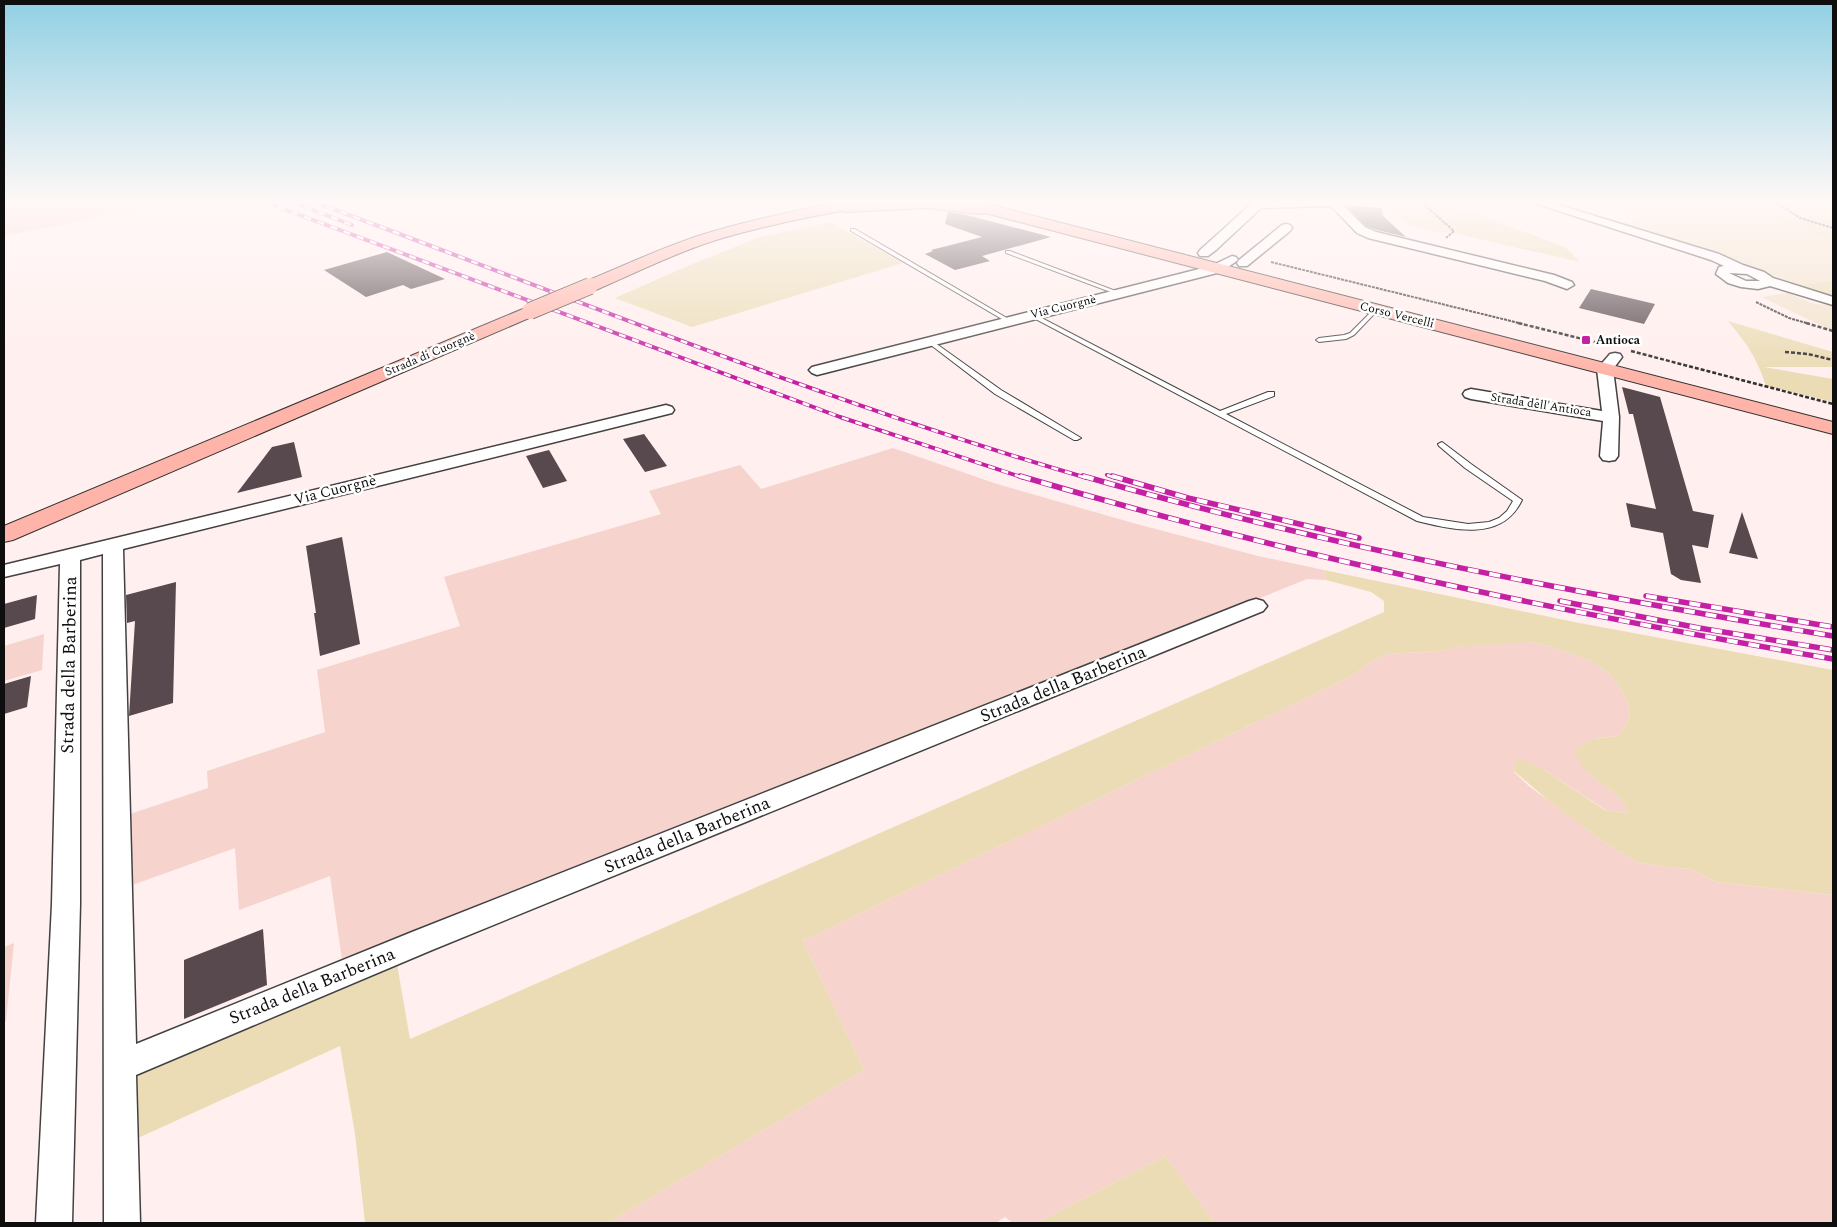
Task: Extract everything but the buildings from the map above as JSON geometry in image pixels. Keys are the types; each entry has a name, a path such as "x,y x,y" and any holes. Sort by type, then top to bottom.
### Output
{"main road":[{"name":"Strada di Cuorgnè","path":"4,535 656,259"},
{"name":"Corso Vercelli","path":"1184,259 1375,310 1614,356 1833,428"},
{"name":"Corso Vercelli","path":"1238,259 1833,412"}],"street":[{"path":"1471,259 1550,278 1567,285"},
{"path":"1708,259 1725,265 1722,274 1740,276 1759,285 1768,281 1833,301"},
{"name":"Via Cuorgnè","path":"817,370 1216,269 1242,260"},
{"name":"Strada dell'Antioca","path":"1609,456 1614,356"},
{"name":"Strada dell'Antioca","path":"1471,394 1610,417"},
{"name":"Via Cuorgnè","path":"4,571 666,410"},
{"path":"113,546 122,1223"},
{"name":"Strada della Barberina","path":"54,1223 66,904 70,556"},
{"name":"Strada della Barberina","path":"120,1066 422,941 1256,606"}],"lane":[{"name":"Via Cuorgnè","path":"903,259 1009,321"},
{"path":"1027,259 1118,293"},
{"path":"1318,340 1346,337 1352,334 1375,310"},
{"path":"1032,315 1420,519 1461,527 1488,526 1510,515 1518,500 1468,466 1442,444"},
{"path":"929,341 998,392 1077,438"},
{"path":"1219,414 1271,394"}],"path":[{"path":"1242,260 1614,356 1833,404"},
{"path":"1740,276 1740,289 1759,304 1789,318 1833,331"},
{"path":"1785,352 1808,354 1833,360"}],"shaded area":[{"path":"704,259 896,259 903,263 692,327 615,298"},
{"path":"1729,259 1833,259 1833,281 1800,285"},
{"path":"1833,281 1833,298 1800,287 1800,285"},
{"path":"1789,293 1811,303 1833,306 1833,331 1761,297"},
{"path":"1728,321 1833,352 1833,367 1764,367 1833,379 1833,402 1766,386 1751,352"},
{"path":"893,448 997,484 1133,523 1258,556 1324,570 1326,580 1307,579 709,822 343,967 330,876 239,910 235,848 127,887 127,815 208,788 207,771 325,732 317,670 460,626 444,577 661,514 649,491 740,465 761,489"},
{"path":"1324,570 1574,622 1833,670 1833,895 1716,882 1690,869 1637,862 1611,847 1550,802 1514,771 1516,758 1540,767 1605,810 1629,813 1619,797 1585,770 1574,753 1584,744 1599,738 1618,736 1626,725 1630,714 1627,700 1619,686 1608,673 1591,661 1552,647 1530,642 1387,654 1374,660 1352,676 803,941 864,1070 608,1223 365,1223 355,1134 340,1046 138,1138 133,1123 135,1078 155,1063 397,964 410,1039 1384,612 1384,601 1371,592 1326,580"},
{"path":"44,634 42,670 4,681 4,646"},
{"path":"1530,642 1552,647 1591,661 1608,673 1619,686 1627,700 1630,714 1626,725 1618,736 1598,738 1585,770 1619,797 1629,813 1606,810 1540,767 1516,759 1514,772 1530,787 1611,847 1637,862 1690,869 1716,882 1833,895 1833,1223 1215,1223 1165,1156 1037,1223 1013,1223 1005,1217 996,1223 608,1223 864,1070 803,941 1352,676 1374,660 1387,654 1440,651 1455,647"},
{"path":"14,943 6,1021 4,1022 4,947"},
{"path":"1165,1156 1215,1223 1037,1223"}],"railway":[{"path":"418,259 840,417 1024,478"},
{"path":"466,259 698,347 891,416 1087,478"},
{"path":"1107,475 1116,478"},
{"path":"1020,476 1120,505 1424,580 1628,622 1833,659"},
{"path":"1083,476 1176,502 1362,547 1550,586 1833,636"},
{"path":"1112,476 1188,498 1359,538"},
{"path":"1646,596 1833,627"},
{"path":"1560,601 1699,628 1833,650"}],"place":[{"name":"Antioca","path":"1586,340"}]}
